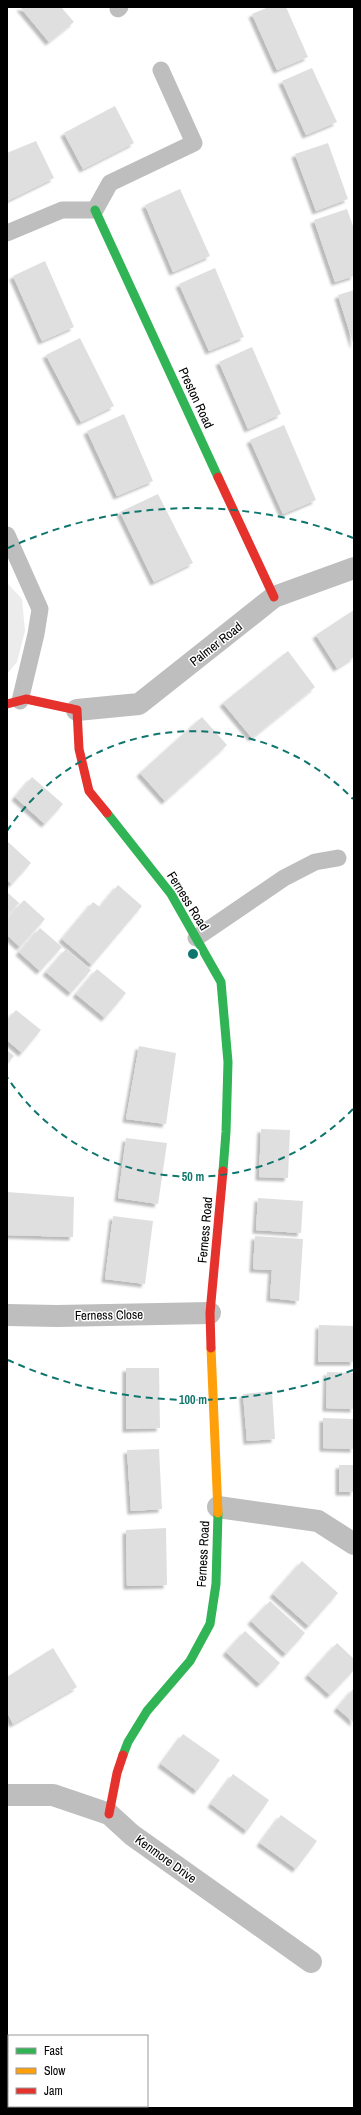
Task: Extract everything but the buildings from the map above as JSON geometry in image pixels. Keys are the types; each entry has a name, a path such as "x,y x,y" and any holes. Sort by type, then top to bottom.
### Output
{"street":[{"name":"Preston Road","path":"94,210 274,597"},
{"name":"Palmer Road","path":"77,710 139,704 274,597 354,568"},
{"path":"13,703 26,699 77,710"},
{"name":"Ferness Road","path":"77,710 79,749 89,791 171,894 221,982 228,1062 226,1132 210,1313 218,1507 216,1584 210,1624 190,1661 147,1711 128,1742 117,1773 109,1814"},
{"name":"Ferness Close","path":"7,1315 57,1316 210,1313"},
{"path":"218,1507 318,1521 354,1544"},
{"name":"Kenmore Drive","path":"7,1795 53,1795 109,1814 132,1835 310,1962"}],"lane":[{"path":"7,233 62,210 94,210 110,183 194,143 160,70"},
{"path":"7,535 40,609 36,634 13,703"},
{"path":"196,938 284,878 315,862 338,858"}],"shaded area":[{"path":"7,583 22,599 25,631 17,662 7,674"}],"traffic: fast":[{"path":"95,210 218,477"},
{"path":"107,813 171,894 221,982 228,1062 226,1132 223,1171"},
{"path":"123,1755 128,1742 147,1711 190,1661 210,1624 216,1584 218,1513"}],"traffic: slow":[{"path":"211,1348 218,1513"}],"traffic: jam":[{"path":"218,477 274,597"},
{"path":"7,704 26,699 77,710 79,749 89,791 107,813"},
{"path":"211,1348 210,1313 223,1171"},
{"path":"109,1814 117,1773 123,1755"}]}
